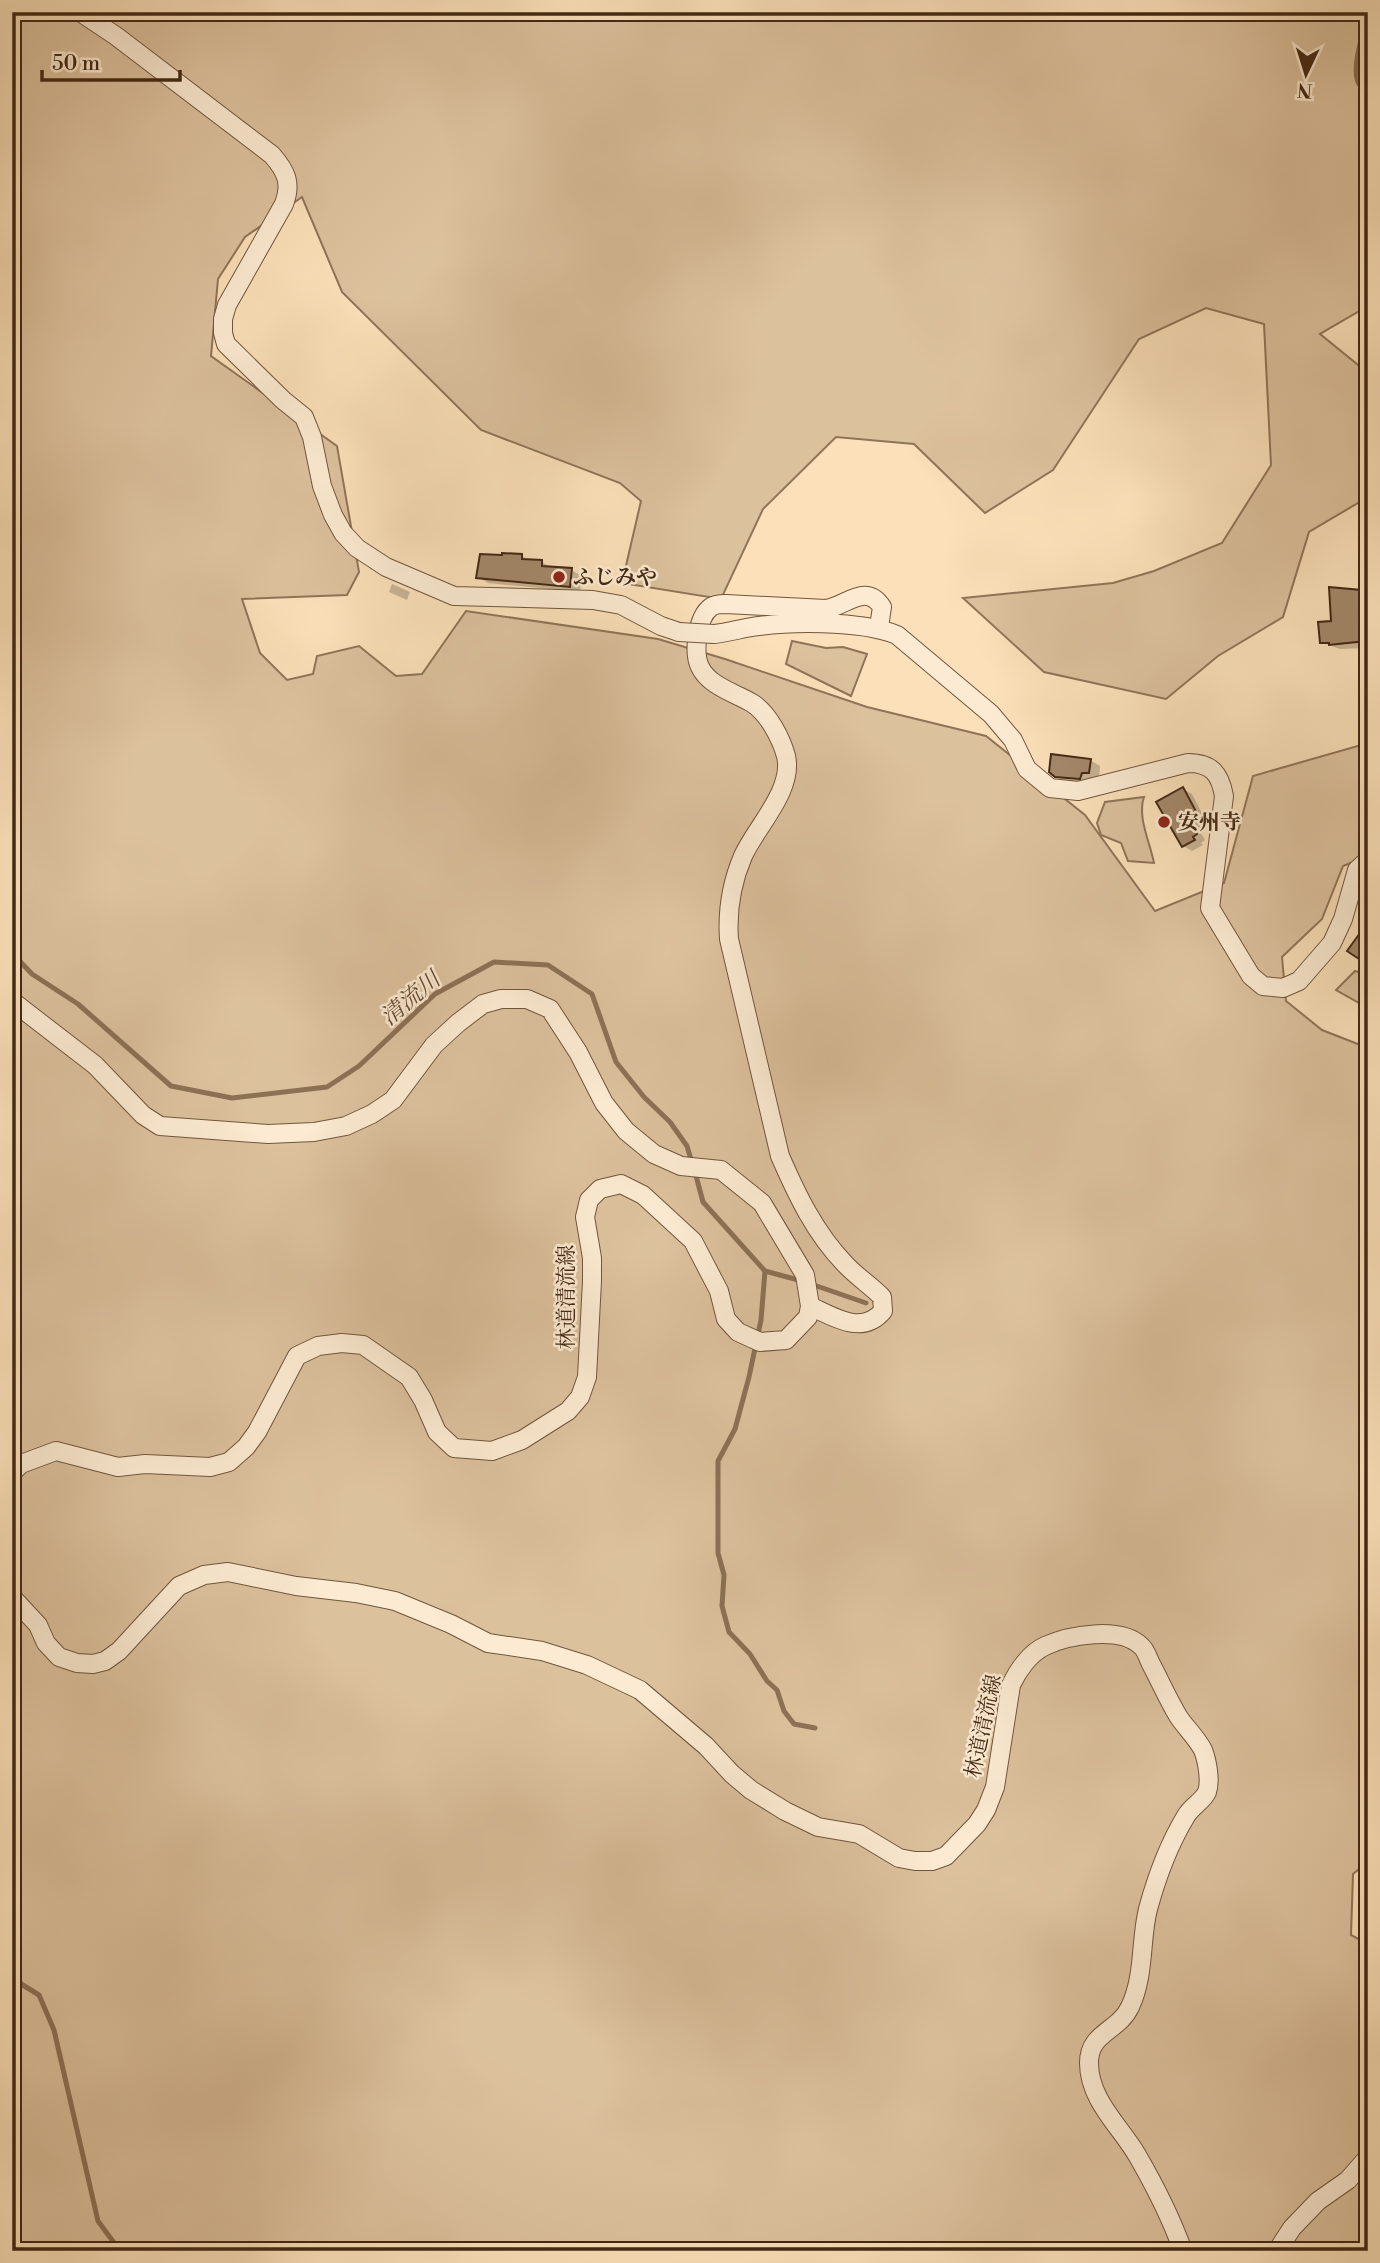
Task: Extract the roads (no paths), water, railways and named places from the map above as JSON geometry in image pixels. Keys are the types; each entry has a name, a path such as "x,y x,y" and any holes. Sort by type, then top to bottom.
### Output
{"street":[{"path":"80,12 116,36 272,155 285,171 289,191 227,305 222,319 223,333 226,344 304,417 312,437 322,486 333,515 343,533 357,548 386,567 454,596 593,600 621,605 661,626 679,632 715,634 789,624 878,628 897,635 908,643 991,714 1013,740 1027,769 1050,788 1077,791 1188,763 1202,763 1213,770 1222,784 1224,796 1210,908 1251,976 1263,985 1283,988 1299,981 1332,943 1343,919 1357,870 1368,860"},
{"path":"12,1001 94,1065 143,1115 160,1126 268,1134 336,1128 372,1114 393,1100 434,1045 484,1004 501,999 527,999 550,1009 578,1052 604,1103 626,1131 654,1154 681,1166 720,1170 762,1203 805,1275 810,1306 860,1325 874,1321 883,1311 882,1297 846,1266 820,1236 780,1156 729,939 727,914 733,887 744,856 782,790 788,775 786,758 778,735 755,705 710,680 700,668 697,655 700,623 704,613 713,606 726,604 826,609 865,595 874,598 883,607 878,628"},
{"name":"林道清流線","path":"12,1473 21,1464 56,1451 118,1466 145,1464 210,1467 229,1462 246,1447 257,1432 297,1356 318,1346 342,1343 363,1345 410,1377 437,1432 454,1448 492,1451 522,1440 568,1411 580,1397 587,1377 592,1281 592,1258 585,1217 589,1200 600,1189 621,1184 643,1195 692,1241 719,1292 726,1319 738,1332 756,1341 786,1340 808,1317 810,1306"},
{"name":"林道清流線","path":"12,1597 38,1625 46,1643 59,1657 77,1663 93,1664 105,1661 119,1651 179,1586 204,1575 228,1572 296,1586 395,1601 451,1623 488,1643 542,1651 587,1665 640,1690 706,1746 751,1790 818,1827 859,1834 899,1858 915,1861 932,1861 946,1856 977,1824 986,1810 995,1787 1011,1685 1018,1670 1044,1646 1105,1633 1130,1638 1143,1647 1177,1714 1203,1750 1208,1783 1207,1792 1189,1812 1170,1844 1148,1909 1142,1969 1131,2006 1120,2023 1095,2040 1090,2052 1089,2066 1098,2100 1137,2154 1166,2209 1183,2251"},
{"path":"1277,2251 1292,2228 1318,2201 1348,2180 1368,2157"}],"waterway":[{"path":"1368,26 1360,45 1356,72 1359,84 1368,92"},
{"path":"1368,242 1368,272"},
{"name":"清流川","path":"12,953 32,974 78,1004 171,1086 232,1098 327,1087 359,1066 435,994 494,962 548,965 592,994 616,1062 644,1097 670,1122 687,1146 692,1163"},
{"name":"清流川","path":"695,1172 703,1202 765,1271"},
{"path":"765,1271 761,1320 749,1377 735,1429 718,1461 718,1553 724,1575 722,1606 729,1632 750,1654 767,1681 777,1690 784,1711 794,1724 815,1728"},
{"path":"765,1271 802,1281"},
{"path":"811,1284 866,1303"},
{"path":"12,1982 18,1982 39,1995 54,2030 98,2221 120,2251"}],"place":[{"name":"ふじみや","path":"559,577"},
{"name":"安州寺","path":"1164,822"}]}
